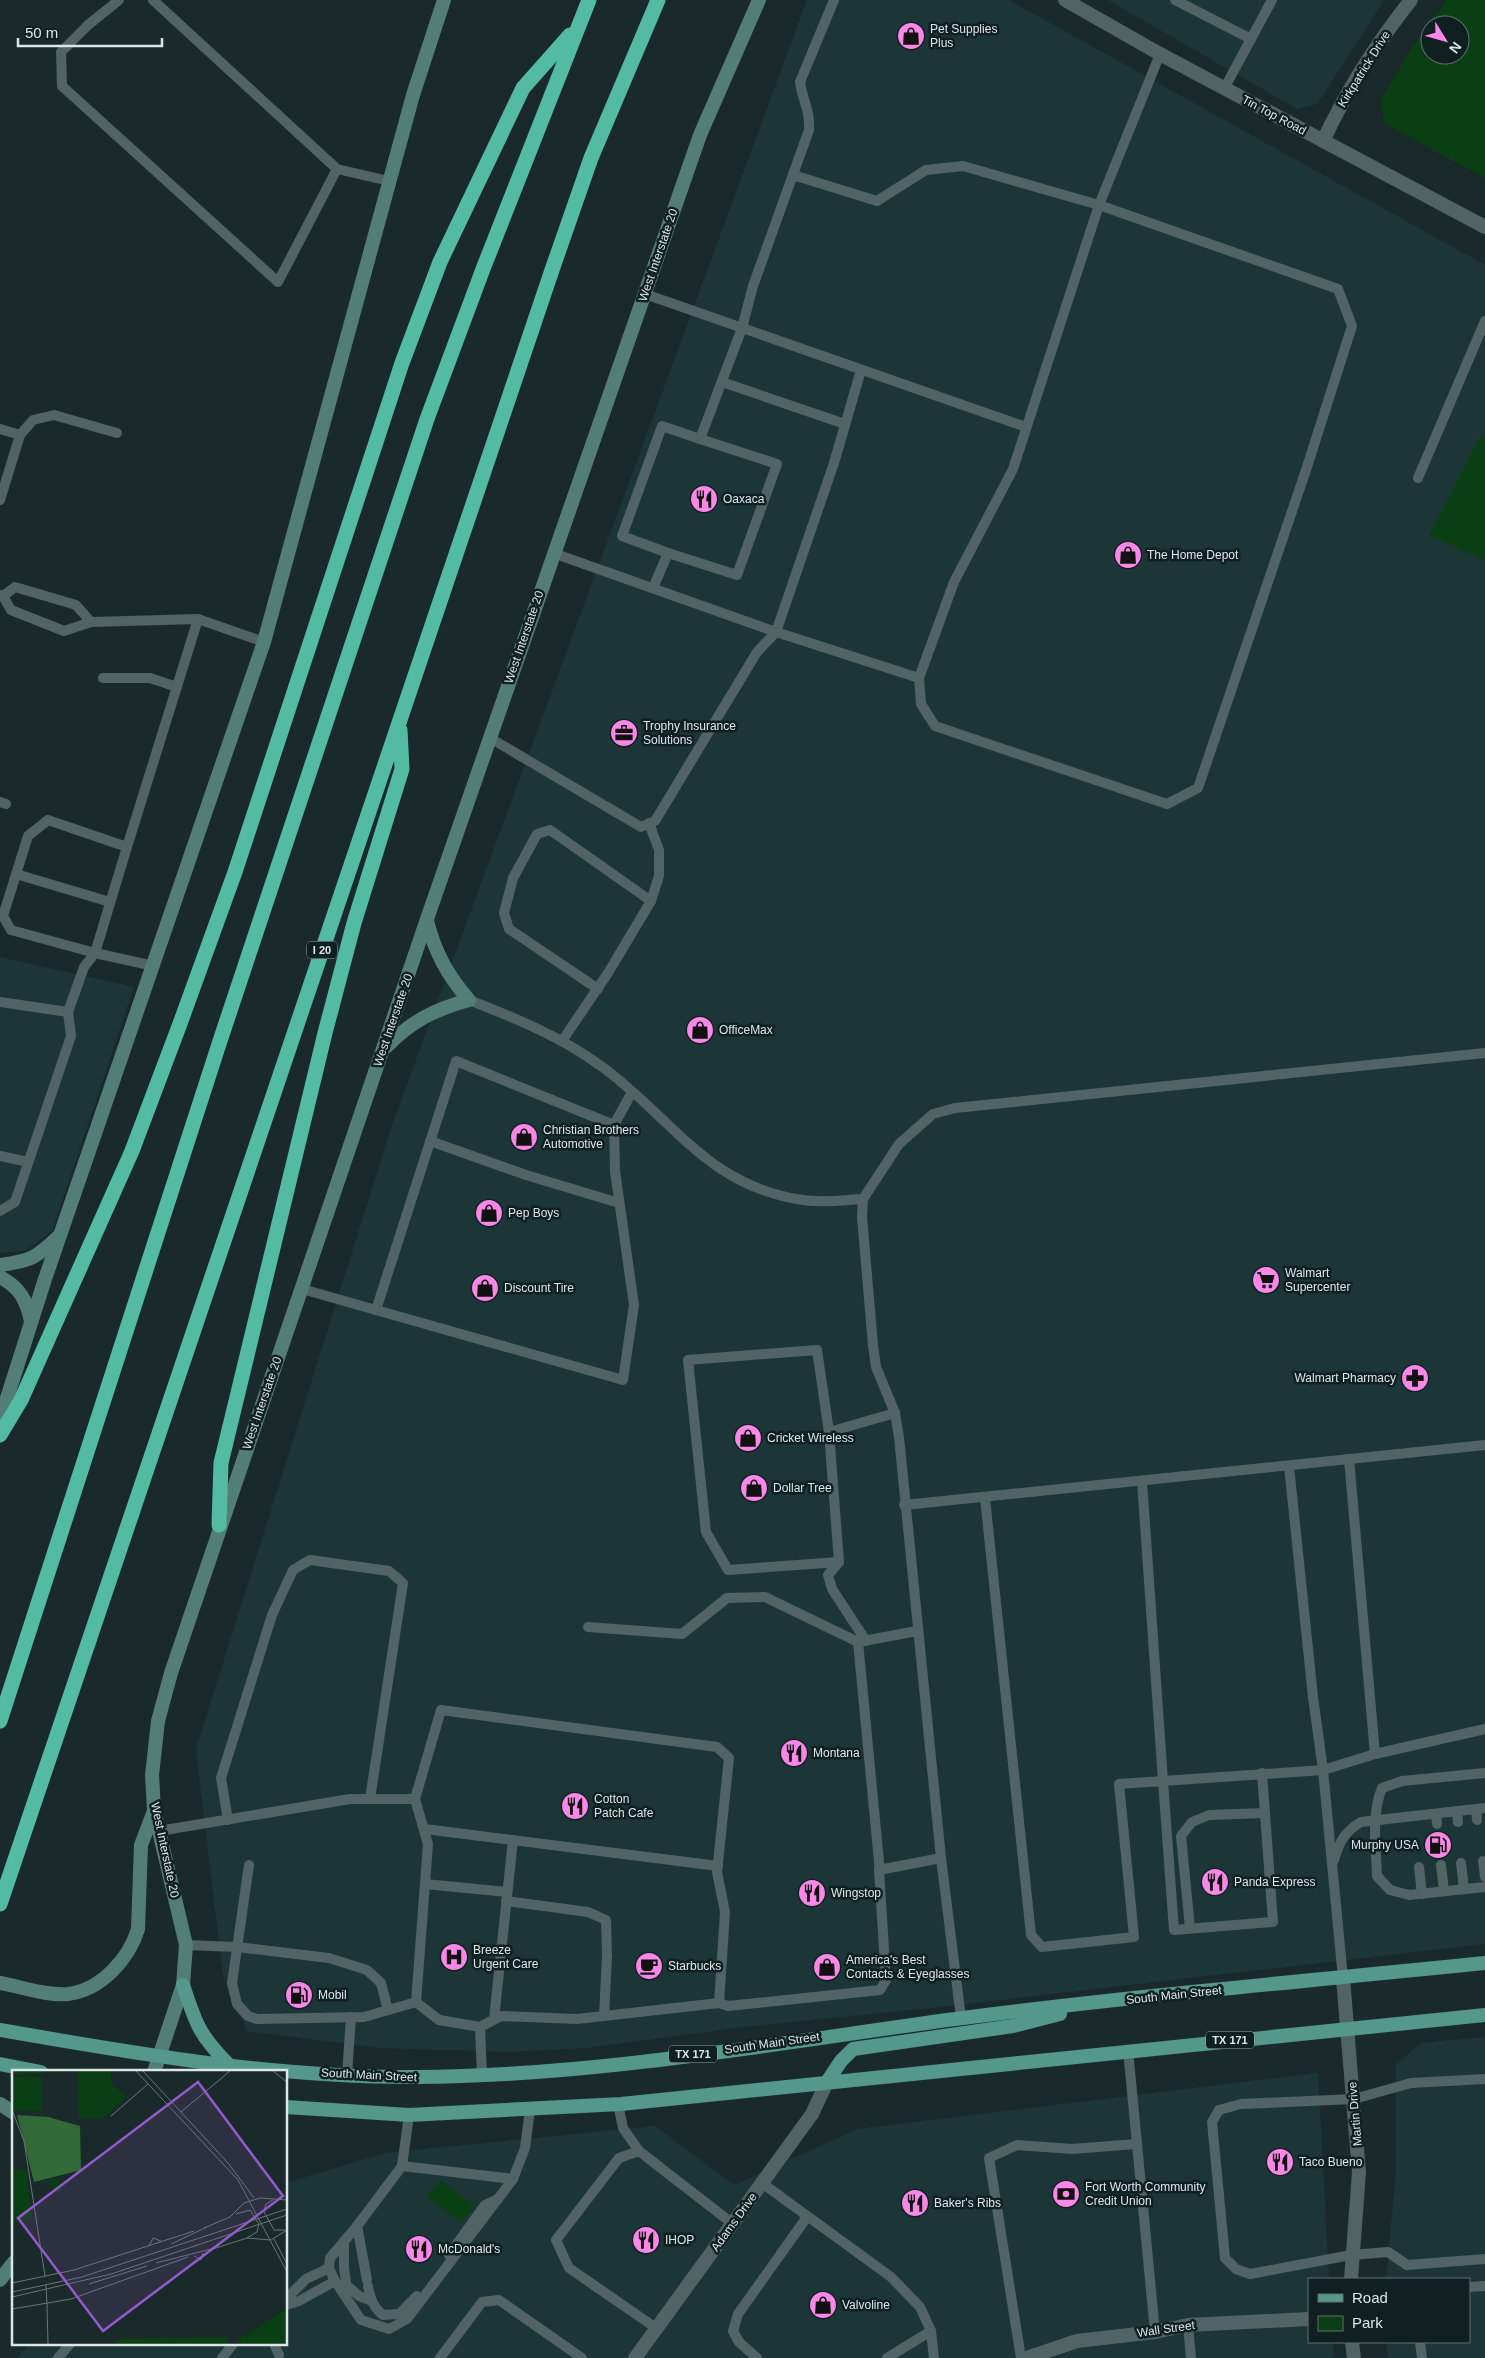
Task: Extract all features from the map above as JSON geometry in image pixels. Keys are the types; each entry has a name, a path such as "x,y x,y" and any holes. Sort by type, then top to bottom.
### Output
{"highway":[{"path":"0,1721 219,1044 427,419 588,0"},
{"name":"I 20","path":"0,1904 591,158 658,0"},
{"path":"0,1435 21,1400 132,1151 181,1021 235,872 402,363 440,262 522,88 576,29"},
{"path":"219,1525 221,1463 283,1200 354,923 402,769 400,721"}],"main road":[{"path":"0,1420 31,1322 264,642 413,95 444,0"},
{"name":"West Interstate 20","path":"155,2070 183,1985 186,1945 154,1810 152,1775 158,1722 171,1672 219,1525 302,1289 427,919 700,135 759,0"},
{"path":"383,1050 405,1028 430,1013 468,1000 442,965 433,946 427,919"},
{"path":"0,1264 20,1263 33,1258 61,1234"},
{"path":"0,1277 20,1291 26,1302 31,1322"},
{"path":"0,1984 68,1994 94,1986 112,1971 131,1947 140,1916 141,1845 154,1810"},
{"name":"South Main Street","path":"0,2030 158,2057 229,2065 347,2075 414,2077 482,2076 614,2064 961,2018 1119,2000 1485,1963"},
{"path":"183,1985 199,2031 210,2046 229,2065"},
{"path":"827,2082 841,2061 854,2049 1013,2026 1119,2000"},
{"name":"TX 171","path":"288,2107 409,2115 618,2104 1485,2014"},
{"path":"0,2064 31,2070"},
{"path":"0,2104 12,2112"},
{"path":"0,2280 12,2265"}],"street":[{"name":"Tin Top Road","path":"1065,0 1224,89 1485,227"},
{"name":"Kirkpatrick Drive","path":"1323,141 1345,94 1383,35 1411,0"},
{"name":"Martin Drive","path":"1343,1978 1359,2172 1351,2255 1351,2278"},
{"name":"Adams Drive","path":"635,2358 818,2105 827,2082"},
{"name":"Wall Street","path":"1027,2358 1077,2341 1156,2332 1188,2325 1308,2319"},
{"path":"1352,2343 1354,2358"}],"lane":[{"path":"119,0 88,25 61,52 62,86 278,282 337,169"},
{"path":"153,0 337,169 389,181"},
{"path":"700,439 742,328 753,286 810,130 810,114 802,94 800,82 834,0"},
{"path":"1175,0 1251,39"},
{"path":"1224,89 1272,0"},
{"path":"793,175 877,201 926,170 963,166 1099,205 1338,289 1352,326 1306,470 1198,788 1167,804 935,726 921,704 919,678 954,582 1013,469 1099,205 1160,54"},
{"path":"645,294 1026,427"},
{"path":"1418,478 1485,321"},
{"path":"490,738 641,827 655,821 757,652 776,632 834,463 861,370"},
{"path":"722,382 845,424"},
{"path":"0,500 20,435 33,420 54,415 117,433"},
{"path":"662,426 777,464 736,575 668,553 622,536 662,426"},
{"path":"0,429 20,435"},
{"path":"553,553 776,632 919,678"},
{"path":"653,588 668,553"},
{"path":"91,622 76,605 16,587 2,596 11,610 64,631 91,622 198,619 264,642"},
{"path":"0,1211 15,1202 71,1036 68,1012 84,967 95,953 198,619"},
{"path":"103,678 150,678 176,687"},
{"path":"127,847 48,820 28,836 3,916 11,930 95,953 154,966"},
{"path":"562,1041 598,989 651,901 659,876 659,850 649,823"},
{"path":"598,989 510,928 504,913 513,878 537,834 550,830 651,901"},
{"path":"16,874 110,902"},
{"path":"468,1000 510,1016 562,1041 602,1066 705,1159 735,1179 782,1196 805,1200 864,1199"},
{"path":"0,1002 68,1012"},
{"path":"961,2018 941,1858 895,1413 876,1367 872,1345 862,1217 864,1199 899,1144 933,1114 955,1108 1485,1053"},
{"path":"376,1310 456,1061 614,1125"},
{"path":"302,1289 623,1380 634,1305 614,1172 614,1125 632,1092"},
{"path":"430,1141 526,1175 619,1203"},
{"path":"0,1156 28,1162"},
{"path":"416,2002 439,2020 480,2027 501,2016 577,2019 719,2003 728,2006 880,1990 886,1980 880,1872 862,1641 832,1589 828,1575 838,1562 829,1432 817,1350 688,1360 706,1532 728,1570 838,1562"},
{"path":"829,1432 895,1413"},
{"path":"904,1505 1485,1445"},
{"path":"1349,1459 1375,1754"},
{"path":"1289,1466 1313,1697 1323,1770 1343,1978"},
{"path":"1142,1481 1174,1930 1274,1922 1262,1773"},
{"path":"985,1498 1031,1935 1042,1947 1134,1937 1119,1784 1323,1770 1375,1754 1485,1729"},
{"path":"228,1820 221,1778 272,1615 293,1570 310,1560 389,1571 403,1583 370,1799"},
{"path":"588,1627 682,1634 727,1598 765,1597 862,1641 918,1631"},
{"path":"416,2002 428,1844 415,1799 441,1710 717,1747 729,1758 718,1866 725,1912 719,2003"},
{"path":"1485,1773 1402,1780 1382,1788 1376,1802 1377,1876 1390,1890 1409,1895 1485,1887"},
{"path":"159,1831 350,1799 415,1799"},
{"path":"1332,1868 1338,1845 1348,1830 1361,1822 1437,1819 1457,1811 1481,1808 1478,1820"},
{"path":"1457,1811 1458,1822"},
{"path":"1190,1928 1181,1836 1192,1822 1209,1816 1265,1813"},
{"path":"425,1829 718,1866"},
{"path":"494,2019 513,1840"},
{"path":"880,1872 879,1870 941,1858"},
{"path":"1483,1861 1485,1878"},
{"path":"1462,1863 1464,1889"},
{"path":"249,1865 232,1983 238,2004 248,2016 257,2019 364,2017 416,2002"},
{"path":"1441,1865 1444,1891"},
{"path":"1419,1867 1422,1894"},
{"path":"425,1884 588,1912 606,1920 607,1956 604,2016"},
{"path":"186,1945 237,1947 329,1958 367,1970 381,1983 388,2010"},
{"path":"347,2075 351,2018"},
{"path":"480,2027 482,2076"},
{"path":"1128,2050 1156,2332"},
{"path":"1485,2079 1410,2083 1354,2098 1241,2104 1219,2110 1212,2122 1225,2258 1236,2268 1250,2274 1351,2255 1388,2252 1407,2265 1485,2259"},
{"path":"618,2104 623,2128 639,2151 733,2224"},
{"path":"409,2115 402,2166 357,2226 330,2258 329,2268 335,2281 361,2320 389,2329 407,2320 513,2179 525,2148 530,2109"},
{"path":"1021,2358 988,2158 1017,2145 1072,2149 1136,2144"},
{"path":"639,2151 619,2158 556,2240 569,2268 656,2328"},
{"path":"402,2166 513,2179"},
{"path":"762,2184 891,2277 920,2307 931,2331 934,2358"},
{"path":"357,2226 370,2300 383,2315 399,2314 405,2310 485,2205 499,2198"},
{"path":"757,2358 739,2342 733,2330 738,2314 807,2217"},
{"path":"344,2242 344,2268 348,2285 360,2296 370,2300"},
{"path":"288,2297 306,2279 329,2268"},
{"path":"288,2304 299,2301 335,2281"},
{"path":"1470,2287 1485,2286"},
{"path":"440,2358 482,2302 498,2300 568,2355 582,2358"},
{"path":"1188,2325 1191,2358"},
{"path":"887,2358 931,2331"},
{"path":"1420,2343 1422,2358"},
{"path":"58,2358 68,2346"},
{"path":"222,2358 231,2346"}],"shaded area":[{"path":"807,0 1009,0 1485,265 1485,1944 939,2007 742,2027 586,2048 507,2052 381,2048 247,2031 223,1976 196,1749 392,1125"},
{"path":"1108,0 1384,0 1324,94 1316,104 1297,109"},
{"path":"0,957 134,987 52,1231 26,1250 2,1253 0,1252"},
{"path":"1485,2037 1485,2358 1388,2358 1386,2343 1470,2343 1470,2278 1386,2278 1396,2171 1396,2064 1421,2043"},
{"path":"1318,2073 1329,2278 1308,2278 1308,2343 1333,2343 1334,2358 17,2358 28,2346 288,2346 288,2182 385,2153 655,2126 734,2185 858,2129"}],"green space":[{"path":"1447,0 1485,0 1485,178 1385,124 1380,101 1420,37 1420,65 1470,65 1470,15 1436,15"},
{"path":"1481,435 1485,438 1485,561 1429,535"},
{"path":"440,2180 475,2206 461,2223 427,2197"}],"place":[{"name":"Pet Supplies Plus","path":"911,36"},
{"name":"Oaxaca","path":"704,499"},
{"name":"The Home Depot","path":"1128,555"},
{"name":"Trophy Insurance Solutions","path":"624,733"},
{"name":"OfficeMax","path":"700,1030"},
{"name":"Christian Brothers Automotive","path":"524,1137"},
{"name":"Pep Boys","path":"489,1213"},
{"name":"Walmart Supercenter","path":"1266,1280"},
{"name":"Discount Tire","path":"485,1288"},
{"name":"Walmart Pharmacy","path":"1415,1378"},
{"name":"Cricket Wireless","path":"748,1438"},
{"name":"Dollar Tree","path":"754,1488"},
{"name":"Montana","path":"794,1753"},
{"name":"Cotton Patch Cafe","path":"575,1806"},
{"name":"Murphy USA","path":"1438,1845"},
{"name":"Panda Express","path":"1215,1882"},
{"name":"Wingstop","path":"812,1893"},
{"name":"Breeze Urgent Care","path":"454,1957"},
{"name":"Starbucks","path":"649,1966"},
{"name":"America's Best Contacts & Eyeglasses","path":"827,1967"},
{"name":"Mobil","path":"299,1995"},
{"name":"Taco Bueno","path":"1280,2162"},
{"name":"Fort Worth Community Credit Union","path":"1066,2194"},
{"name":"Baker's Ribs","path":"915,2203"},
{"name":"IHOP","path":"646,2240"},
{"name":"McDonald's","path":"419,2249"},
{"name":"Valvoline","path":"823,2305"}]}
